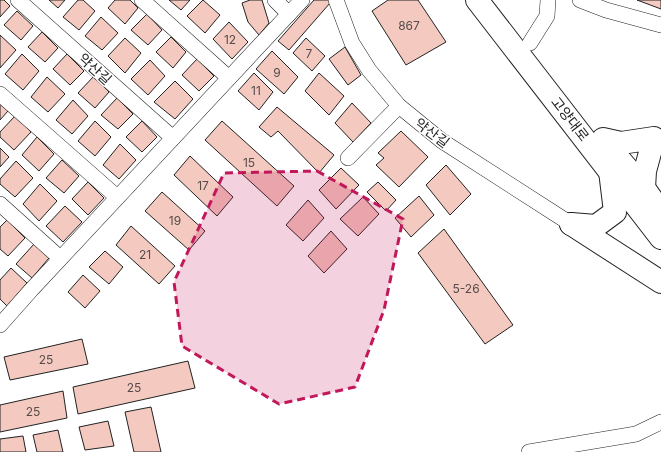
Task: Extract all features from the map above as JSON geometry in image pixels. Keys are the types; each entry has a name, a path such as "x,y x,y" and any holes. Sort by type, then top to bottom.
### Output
{"main road":[{"name":"고양대로","path":"477,0 610,170 661,238"},
{"name":"고양대로","path":"495,0 603,139 644,188 661,212"},
{"path":"603,139 621,143 657,136 645,171 644,188"},
{"path":"571,224 596,226 615,212 610,170"},
{"path":"571,224 661,282"}],"street":[{"name":"약산길","path":"18,0 173,138"},
{"path":"142,0 229,78"},
{"path":"275,0 289,14"},
{"path":"0,324 302,0"},
{"name":"약산길","path":"336,0 352,43 369,70 399,106 442,141 571,224"},
{"path":"530,44 547,16 548,0"},
{"path":"580,0 606,10 661,25"},
{"path":"0,94 117,197"},
{"path":"348,158 399,106"},
{"path":"0,204 60,258"},
{"path":"529,452 636,434 661,422"}],"highlighted area":[{"path":"317,171 403,219 384,310 355,387 279,404 182,346 174,282 224,173"}],"building":[{"path":"0,0 4,0 10,6 0,17"},
{"path":"49,0 65,0 58,8"},
{"path":"78,0 83,0 95,11 79,30 63,17"},
{"path":"115,0 130,0 138,8 125,24 108,8"},
{"path":"169,0 190,0 181,10"},
{"path":"203,0 220,15 205,33 187,16"},
{"path":"250,0 262,0 269,23 259,35 248,22 242,3"},
{"path":"314,0 329,0 330,3 289,50 278,41"},
{"path":"388,0 418,0 446,42 406,65 372,11"},
{"path":"637,0 661,0 661,9"},
{"path":"17,11 33,26 21,40 4,25"},
{"path":"147,14 162,30 148,45 131,30"},
{"path":"101,17 118,33 102,50 85,36"},
{"path":"229,22 248,42 232,59 213,39"},
{"path":"42,32 58,48 45,62 28,47"},
{"path":"0,35 16,50 0,68"},
{"path":"171,37 186,52 173,68 156,52"},
{"path":"125,38 141,53 125,73 108,56"},
{"path":"306,38 325,56 312,71 293,53"},
{"path":"345,47 361,75 348,85 329,59"},
{"path":"272,51 298,77 284,94 256,69"},
{"path":"22,54 39,71 23,90 5,74"},
{"path":"67,54 84,71 70,85 53,69"},
{"path":"197,59 214,76 199,91 182,75"},
{"path":"150,60 165,76 148,95 131,79"},
{"path":"254,73 273,92 259,110 238,91"},
{"path":"319,73 344,96 329,115 305,91"},
{"path":"94,76 109,92 95,108 78,93"},
{"path":"47,77 65,94 48,112 31,97"},
{"path":"175,81 193,99 175,119 154,102"},
{"path":"117,98 133,114 118,129 101,115"},
{"path":"73,100 88,116 72,134 56,120"},
{"path":"0,103 8,111 0,120"},
{"path":"352,103 371,123 353,142 335,123"},
{"path":"277,107 334,155 319,173 278,131 271,137 259,127"},
{"path":"15,116 31,132 14,150 0,137 0,132"},
{"path":"95,121 111,137 95,156 78,141"},
{"path":"142,121 157,137 142,152 126,137"},
{"path":"222,121 294,186 277,206 205,140"},
{"path":"401,131 428,157 399,187 376,165 384,158 378,153"},
{"path":"37,137 54,154 39,171 22,155"},
{"path":"120,144 136,160 119,179 103,165"},
{"path":"0,148 9,157 0,167"},
{"path":"190,156 233,197 217,216 174,175"},
{"path":"62,160 79,176 64,193 46,178"},
{"path":"16,161 33,178 15,197 0,184 0,179"},
{"path":"446,165 471,194 450,215 426,185"},
{"path":"341,168 359,185 336,209 319,190"},
{"path":"88,182 104,198 88,215 72,199"},
{"path":"378,182 396,200 386,211 367,192"},
{"path":"40,184 57,201 39,221 23,204"},
{"path":"162,192 205,231 189,250 145,211"},
{"path":"419,196 434,215 411,237 395,218"},
{"path":"363,197 379,214 358,236 340,219"},
{"path":"308,200 324,218 303,241 286,225"},
{"path":"65,206 82,222 63,242 46,226"},
{"path":"7,220 25,238 8,256 0,249 0,227"},
{"path":"131,226 175,266 159,284 116,245"},
{"path":"444,229 513,325 485,344 418,253"},
{"path":"331,231 347,249 324,273 308,256"},
{"path":"34,244 49,258 32,278 16,264"},
{"path":"105,251 123,267 109,284 89,267"},
{"path":"11,268 27,283 7,306 0,299 0,280"},
{"path":"83,275 100,291 85,308 68,292"},
{"path":"82,339 88,364 10,380 4,357"},
{"path":"188,361 195,388 78,414 73,387"},
{"path":"63,391 67,418 0,432 0,405"},
{"path":"151,407 161,452 134,452 125,412"},
{"path":"108,421 114,446 85,450 79,427"},
{"path":"58,430 63,452 37,452 33,435"},
{"path":"23,436 26,452 0,452 0,439"}]}
